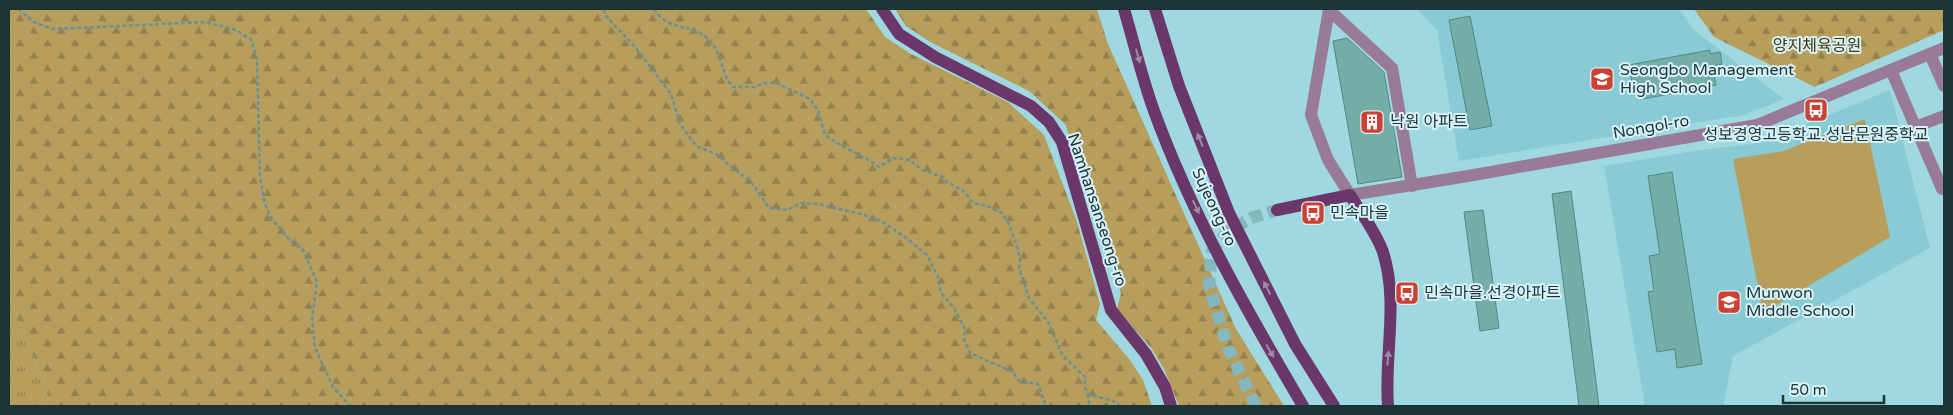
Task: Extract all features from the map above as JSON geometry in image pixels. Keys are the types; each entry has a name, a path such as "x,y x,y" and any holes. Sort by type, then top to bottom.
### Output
{"main road":[{"name":"Namhansanseong-ro","path":"882,9 899,34 935,57 1032,106 1049,122 1062,142 1111,310 1146,354 1165,387 1171,406"},
{"name":"Sujeong-ro","path":"1124,9 1154,110 1184,182 1226,272 1251,320 1303,406"},
{"name":"Sujeong-ro","path":"1155,9 1178,86 1229,213 1295,344 1334,406"},
{"path":"1277,210 1350,195 1374,233 1388,271 1391,315 1386,381 1388,406"}],"street":[{"path":"1329,9 1392,68 1412,186"},
{"path":"1329,9 1311,115 1328,160 1350,195"},
{"name":"Nongol-ro","path":"1350,195 1412,186 1757,125 1944,48"},
{"path":"1930,54 1944,86"},
{"path":"1891,70 1943,189"},
{"path":"1915,127 1944,116"}],"path":[{"path":"18,9 34,22 52,30 205,22 233,29 251,39 257,59 260,178 265,204 271,218 303,250 317,282 312,319 315,348 333,387 350,406"},
{"path":"604,9 605,15 635,48 671,94 680,124 696,146 716,154 745,177 752,183 769,208 788,210 800,203 818,204 861,214 881,221 905,237 927,255 938,277 941,293 954,308 965,328 964,339 970,353 1013,372 1019,381 1038,384 1046,406"},
{"path":"654,9 667,23 675,27 695,30 706,37 719,54 727,81 733,87 756,87 763,84 776,83 786,87 810,99 818,110 825,135 847,150 858,154 878,167 893,158 910,160 922,170 942,177 947,182 958,186 973,203 987,206 1002,213 1009,224 1017,246 1020,259 1019,268 1029,298 1048,322 1063,356 1085,377 1089,406"},
{"path":"1088,394 1113,401 1120,406"}],"shaded area":[{"name":"Seongbo Management High School","path":"1417,9 1679,9 1694,30 1784,99 1744,115 1459,161 1437,30"},
{"name":"Munwon Middle School","path":"1890,90 1930,248 1733,356 1723,406 1645,406 1604,166 1694,151 1760,143"}],"green space":[{"path":"9,9 866,9 885,37 911,54 1008,102 1044,135 1076,219 1100,304 1096,320 1130,360 1143,380 1152,406 42,406 50,397 9,294"},
{"path":"895,9 1097,9 1108,44 1236,329 1284,406 1179,406 1164,369 1152,349 1117,309 1121,293 1097,208 1065,124 1029,91 932,43 906,26"},
{"name":"양지체육공원","path":"1694,9 1944,9 1944,30 1815,87 1714,37"},
{"path":"1865,119 1890,237 1763,313 1733,159 1783,151"},
{"path":"9,294 50,397 42,406 9,406"}],"building":[{"path":"1470,16 1492,126 1470,130 1449,20"},
{"name":"낙원 아파트","path":"1347,38 1384,72 1402,177 1358,184 1333,41"},
{"path":"1710,50 1710,54 1720,52 1722,64 1712,66 1716,85 1643,99 1642,94 1634,95 1629,65"},
{"path":"1672,172 1702,364 1677,368 1675,349 1657,352 1648,292 1654,291 1649,256 1660,254 1648,176"},
{"path":"1571,191 1599,406 1579,406 1552,194"},
{"path":"1483,210 1499,328 1480,331 1464,212"}],"tunnel":[{"path":"1256,406 1228,348 1209,286 1212,251 1227,232 1251,218 1277,210"}],"place":[{"name":"Seongbo Management High School","path":"1602,79"},
{"name":"성보경영고등학교.성남문원중학교","path":"1816,110"},
{"name":"낙원 아파트","path":"1372,122"},
{"name":"민속마을","path":"1313,213"},
{"name":"민속마을.선경아파트","path":"1407,293"},
{"name":"Munwon Middle School","path":"1729,302"}]}
